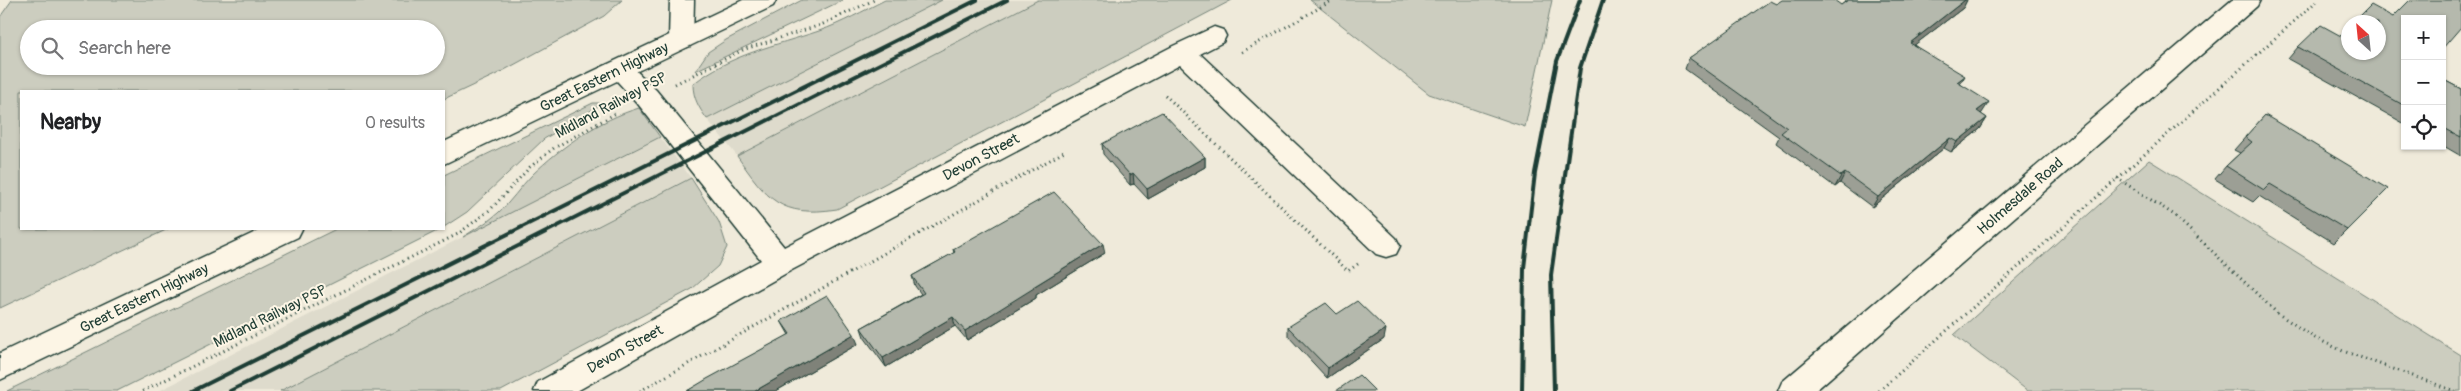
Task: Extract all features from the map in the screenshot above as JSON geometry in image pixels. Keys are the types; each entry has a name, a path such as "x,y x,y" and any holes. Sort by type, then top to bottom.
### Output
{"main road":[{"path":"681,40 682,0"},
{"name":"Great Eastern Highway","path":"445,154 764,0"},
{"name":"Holmesdale Road","path":"1793,391 2248,0"},
{"name":"Devon Street","path":"549,391 780,262 1214,36"},
{"path":"1182,52 1386,246"},
{"path":"620,70 647,97 780,262"},
{"name":"Great Eastern Highway","path":"0,367 286,230"}],"path":[{"name":"Midland Railway PSP","path":"143,391 458,234 491,209 530,167 554,148 584,129 745,49 821,24 874,0"},
{"path":"1156,100 1333,0"},
{"path":"1879,391 2318,0"},
{"path":"1165,95 1348,271 1386,246"},
{"path":"640,391 1070,148"},
{"path":"2117,178 2173,214 2276,313 2301,329 2343,351 2455,391"}],"shaded area":[{"path":"12,0 622,0 604,16 497,74 445,99 445,90 20,90 20,230 166,230 0,308 0,17"},
{"path":"802,0 843,0 695,71 708,52 726,40"},
{"path":"885,0 942,0 707,119 701,111 695,98 693,84 707,74 722,65 753,52 828,28"},
{"path":"942,0 1038,0 737,156 707,119"},
{"path":"1038,0 1232,0 837,209 802,211 788,208 777,202 757,184 737,156"},
{"path":"1310,0 1552,0 1525,127 1429,94"},
{"path":"593,103 600,103 597,107 544,139 467,212 445,226 445,175"},
{"path":"639,108 660,137 463,237 498,213 532,175 568,144 610,119"},
{"path":"660,137 691,178 280,391 159,391"},
{"path":"2149,160 2461,355 2461,391 2028,391 1954,335"},
{"path":"691,178 719,222 727,247 718,266 692,289 501,391 280,391"},
{"path":"334,230 439,230 117,391 7,391"}],"building":[{"path":"1782,0 1834,0 1841,5 1848,0 1965,0 1910,43 1965,76 1957,82 1989,102 1977,111 1987,118 1957,142 1950,138 1878,197 1845,173 1841,176 1781,133 1787,128 1689,58 1770,1 1776,4"},
{"path":"2410,0 2461,0 2461,27 2446,44 2446,15 2401,15 2401,104 2298,47 2321,25 2341,36 2341,60 2386,60 2386,15 2361,15 2371,5 2393,17"},
{"path":"2446,81 2461,89 2461,137 2446,129"},
{"path":"1162,112 1205,157 1147,189 1133,173 1130,175 1102,144"},
{"path":"2265,115 2388,189 2347,230 2270,184 2264,190 2226,166 2252,142 2245,137"},
{"path":"1054,192 1103,244 965,331 953,317 883,358 861,328 924,293 912,276 955,252 953,249"},
{"path":"827,295 854,334 755,391 687,391 790,334 781,321"},
{"path":"1357,301 1386,329 1328,368 1288,327 1326,303 1337,314"},
{"path":"1359,375 1375,391 1336,391"}],"railway":[{"path":"193,391 977,0"},
{"path":"230,391 1007,0"},
{"path":"1522,391 1524,268 1535,173 1557,61 1580,0"},
{"path":"1554,391 1551,275 1580,68 1603,0"}]}
